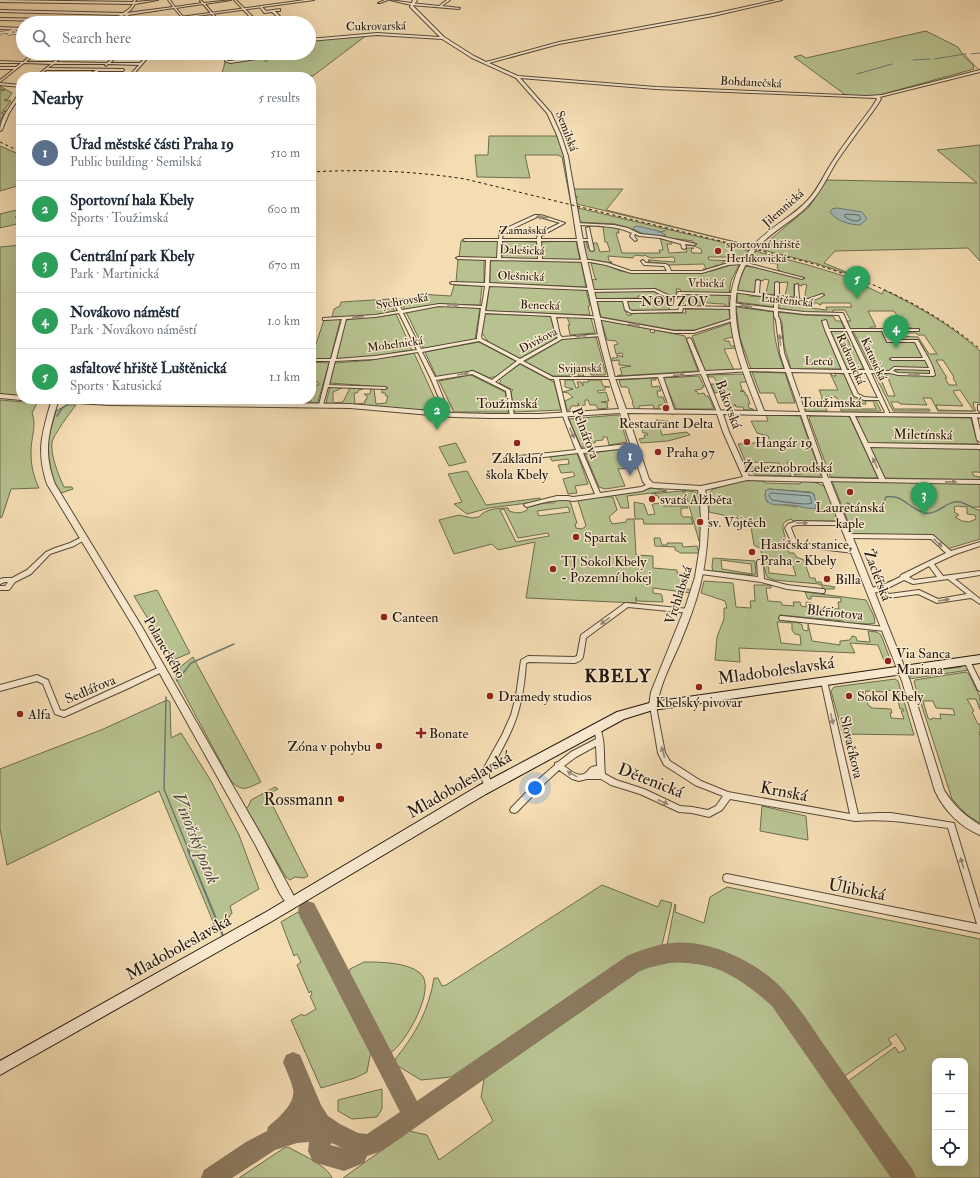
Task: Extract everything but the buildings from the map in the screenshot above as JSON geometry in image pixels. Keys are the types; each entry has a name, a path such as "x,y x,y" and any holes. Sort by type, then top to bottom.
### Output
{"main road":[{"name":"Mladoboleslavská","path":"0,1068 292,902 490,786 621,714 824,681 980,659"}],"street":[{"path":"0,0 116,3 157,0"},
{"path":"85,6 92,0"},
{"path":"104,13 119,0"},
{"path":"168,0 181,16"},
{"path":"200,0 214,16"},
{"path":"119,16 151,10 230,0"},
{"path":"235,0 251,16"},
{"path":"190,16 312,0"},
{"path":"379,3 387,0"},
{"path":"391,0 411,4 459,8"},
{"path":"411,4 415,0"},
{"path":"440,6 449,0"},
{"path":"485,63 559,43 725,12 780,0"},
{"path":"30,5 36,1"},
{"path":"126,14 135,1"},
{"path":"144,2 151,10"},
{"path":"411,4 414,10 443,38"},
{"path":"261,7 266,12 279,10"},
{"path":"11,19 25,8"},
{"path":"73,16 81,9"},
{"path":"0,11 126,14"},
{"path":"273,11 278,16"},
{"path":"0,19 16,19"},
{"path":"0,28 14,30"},
{"path":"0,33 14,30"},
{"path":"10,31 9,34 16,33"},
{"name":"Cukrovarská","path":"316,39 368,34 402,34 443,38"},
{"name":"Semilská","path":"443,38 485,63 517,77 549,113 559,135 568,165 580,240 592,300 612,378 646,480 651,485"},
{"path":"0,80 26,60"},
{"path":"42,72 57,60"},
{"path":"95,72 112,60"},
{"path":"133,72 144,60"},
{"path":"226,60 230,62 246,60"},
{"path":"0,62 140,64"},
{"path":"45,69 123,70 128,64"},
{"path":"0,68 16,68"},
{"name":"Bohdanečská","path":"517,77 656,88 878,97 980,71"},
{"path":"0,74 8,74"},
{"path":"0,84 16,86"},
{"name":"Jilemnická","path":"762,413 736,338 732,306 737,276 743,263 758,244 789,220 813,196 835,161 872,111 879,98 878,97"},
{"path":"0,130 7,113 16,100"},
{"path":"499,259 501,232 536,216 562,222 540,235 540,260"},
{"path":"578,224 608,224 627,229 639,235 660,237 684,245 694,244"},
{"path":"588,228 592,250"},
{"path":"634,232 632,236 635,240"},
{"name":"Zamašská","path":"465,240 580,240"},
{"path":"580,240 590,240"},
{"name":"Dalešická","path":"458,258 585,261 607,264 632,272 702,272 728,264 743,263"},
{"path":"480,340 479,337 487,285 488,259"},
{"path":"643,261 645,264 665,265 667,266 669,272"},
{"path":"743,263 802,278"},
{"path":"757,294 758,281"},
{"name":"Olešnická","path":"452,283 590,290 655,290 669,298"},
{"name":"Žacléřská","path":"777,283 775,310 782,353 826,480 901,670 940,791 946,802 958,816 980,830"},
{"path":"797,285 797,300"},
{"path":"625,300 628,311 673,312 680,311 681,307 679,293"},
{"name":"Vrbická","path":"592,300 669,298 679,293 757,294 797,300 809,300 822,295"},
{"path":"669,298 673,312"},
{"path":"394,300 433,380 448,415"},
{"name":"Sychrovská","path":"325,319 344,319 401,312 439,305 483,310"},
{"name":"Luštěnická","path":"681,307 732,306 804,313 841,314"},
{"name":"Benecká","path":"483,310 596,317 674,332 698,331 733,320"},
{"name":"Katusická","path":"841,314 887,412 886,414"},
{"path":"553,315 558,336 561,338"},
{"path":"321,405 344,319"},
{"name":"Radvanická","path":"824,321 857,396 865,399 881,399"},
{"name":"Radvanická","path":"828,330 917,330"},
{"name":"Letců","path":"747,371 890,372 898,374 933,375 932,369 916,341 889,340 883,330"},
{"name":"Divišova","path":"492,382 520,361 561,338 601,335"},
{"name":"Bakovská","path":"689,339 726,432 747,478"},
{"name":"Mohelnická","path":"316,360 332,361 387,357 480,340"},
{"name":"Svijanská","path":"480,340 552,378 612,378 747,371"},
{"path":"892,359 927,359"},
{"path":"433,380 473,372 508,390 512,416"},
{"path":"660,376 673,412"},
{"name":"Pelnářova","path":"556,378 565,414 598,495"},
{"path":"326,386 386,388"},
{"path":"0,396 16,398"},
{"name":"Polaneckého","path":"54,404 43,441 45,468 57,496 84,538 162,669 292,902"},
{"name":"Toužimská","path":"251,404 321,405 448,415 512,416 623,412 719,412 980,416"},
{"path":"852,414 883,481"},
{"path":"974,416 980,440"},
{"name":"Miletínská","path":"866,445 980,446"},
{"path":"510,459 628,446"},
{"name":"Železnobrodská","path":"527,505 560,499 574,499 642,489 651,485 701,488 747,478 980,482"},
{"name":"Vrchlabská","path":"654,708 653,698 689,611 701,572 704,543 705,499 701,488"},
{"path":"844,523 797,523 790,525 788,528 795,546 854,551"},
{"path":"849,536 932,537 950,554"},
{"path":"0,588 8,588 12,581 29,572 48,553 84,538"},
{"path":"870,591 880,590 950,554 979,545"},
{"path":"760,562 761,580"},
{"path":"930,563 941,578"},
{"path":"701,572 761,580 787,587 822,591"},
{"path":"913,582 980,573"},
{"path":"903,577 913,582 919,592 937,601 972,596"},
{"path":"949,577 980,602"},
{"path":"0,582 7,579 12,581"},
{"path":"880,590 888,596 919,592"},
{"path":"490,786 485,778 485,773 515,714 520,690 523,662 528,659 575,660 580,657 583,637 627,605 689,611"},
{"name":"Blériotova","path":"782,618 885,629"},
{"path":"967,660 980,688"},
{"name":"Sedlářova","path":"0,688 37,678 42,679 46,682 57,712 64,714 120,690 162,669"},
{"name":"Slovačíkova","path":"824,681 855,818"},
{"name":"Krnská","path":"654,708 662,753 667,763 698,783 728,795 855,818 886,816 951,825"},
{"name":"Dětenická","path":"597,727 599,731 602,773 614,783 641,791 678,809 692,810 709,814 719,808 728,795"},
{"path":"514,810 558,765 586,747 599,741"},
{"name":"Dětenická","path":"558,765 572,776 579,778 602,773"},
{"path":"958,816 951,825 980,922"},
{"name":"Úlibická","path":"727,878 980,930"}],"green space":[{"path":"926,31 958,47 963,55 973,65 974,69 876,96 847,96 794,57 801,55 806,58"},
{"path":"367,35 316,74 316,72 222,72 225,62 229,62 227,60 264,60 266,62 267,60 316,60 316,39"},
{"path":"0,86 12,93 8,99 4,100 11,101 3,111 6,111 1,113 4,114 0,122 0,91 5,90 0,89"},
{"path":"489,136 558,136 566,162 574,204 571,204 562,157 558,155 525,155 530,178 477,177 475,155 488,155"},
{"path":"980,145 980,261 968,248 835,251 824,263 861,278 815,263 759,249 809,207 827,180 977,183 937,150"},
{"path":"0,146 16,153 16,186 0,191"},
{"path":"574,189 623,189 606,210 752,246 577,204 576,199 578,197 575,196"},
{"path":"578,208 746,248 745,250 750,251 742,261 732,257 708,257 709,260 737,261 723,262 720,266 718,265 704,270 703,269 706,269 704,264 669,265 648,263 648,261 651,261 648,260 675,262 674,257 651,258 644,255 635,255 633,258 608,256 609,261 612,263 586,259 582,241 584,240 589,242 586,242 588,248 594,250 592,243 597,243 600,252 610,251 607,242 605,242 603,227 599,225 618,228 619,233 616,233 622,253 660,253 659,250 663,250 660,239 671,240 672,244 667,244 669,253 687,252 686,248 694,248 691,249 692,253 702,253 701,249 686,245 694,245 693,241 640,234 629,228 615,224 579,222"},
{"path":"16,210 16,224 0,228 0,214"},
{"path":"461,241 498,241 498,258 459,257"},
{"path":"502,241 537,242 538,259 502,258"},
{"path":"576,241 580,260 542,259 541,242"},
{"path":"16,245 16,396 0,394 0,247"},
{"path":"755,251 844,276 882,294 884,290 910,303 958,333 980,351 980,403 973,402 976,411 974,411 938,411 931,398 923,398 927,405 900,404 899,402 891,402 894,409 929,409 930,411 893,411 853,331 916,330 912,328 905,328 894,311 868,311 876,327 870,327 871,329 850,329 847,321 851,321 845,310 833,310 831,313 809,313 778,308 778,299 780,298 806,301 805,294 807,285 802,284 802,286 794,284 794,298 780,296 785,296 788,282 775,283 774,295 760,294 766,293 769,280 764,279 763,281 756,279 755,293 735,290 744,266 780,271 777,268 778,264 761,262 761,260 750,257","holes":["813,303 820,305 821,303 850,303 852,307 826,307 827,310 811,308 810,305 814,305","894,333 916,333 918,335 924,335 937,354 929,354 918,337 896,336","936,360 943,360 954,377 953,378 957,385 949,385 945,378 947,378","879,375 887,375 895,396 888,396","960,390 974,411 938,410 936,405 963,406 953,391"]},
{"path":"458,259 484,260 484,283 456,282"},
{"path":"490,260 581,262 586,287 490,283"},
{"path":"591,263 607,265 620,271 633,273 697,273 712,271 734,264 739,265 731,281 729,293 681,292 680,289 676,289 677,295 667,295 655,290 594,290 592,280 597,279 595,278"},
{"path":"454,285 482,286 480,305 439,304 405,310 399,299 414,298 419,294 451,296"},
{"path":"491,286 586,290 590,306 588,306 590,315 486,311 489,288"},
{"path":"654,291 667,296 667,298 643,298 642,296 638,296 638,298 595,299 594,292"},
{"path":"737,293 748,294 749,296 774,297 774,307 737,302"},
{"path":"681,294 729,295 729,307 717,307 726,306 725,304 700,301 700,304 703,304 703,306 712,307 684,306"},
{"path":"389,299 395,312 382,314 383,316 396,314 412,350 392,353 393,357 414,353 441,412 326,403 330,387 342,388 333,392 333,403 343,402 350,388 363,389 359,390 357,393 354,393 355,404 365,403 367,396 364,394 370,394 371,389 374,389 376,404 386,403 388,396 386,396 385,393 382,393 382,389 386,388 385,387 330,383 335,363 373,360 372,357 336,359 346,320 362,318 362,316 332,317 334,309 340,306 341,302"},
{"path":"597,301 622,301 624,303 627,315 632,315 631,313 686,313 685,309 727,309 729,310 730,319 695,330 674,330 601,317"},
{"path":"626,301 667,301 670,311 630,310"},
{"path":"440,306 480,308 475,340 424,349 406,312"},
{"path":"736,307 774,312 776,341 784,369 751,369 740,338"},
{"path":"777,312 833,316 836,321 841,321 851,347 854,347 864,369 791,369 784,345 782,322 777,316"},
{"path":"485,314 551,316 556,339 521,360 490,344 482,333"},
{"path":"567,317 591,318 595,333 570,335 568,325 570,325"},
{"path":"339,319 340,321 330,360 316,359 316,344 324,320"},
{"path":"601,320 651,329 650,332 654,333 655,330 685,336 698,371 617,376 622,374 620,368 631,366 619,365 619,360 612,361 612,358 617,358 617,355 623,357 622,353 616,354 614,345 618,344 616,341 607,340"},
{"path":"731,323 733,337 724,339 725,341 729,341 731,346 735,346 736,348 724,349 734,370 705,371 692,336"},
{"path":"596,337 606,374 605,375 591,375 590,371 582,372 584,376 578,376 579,373 569,373 571,376 553,376 524,362 565,338"},
{"path":"479,342 517,362 495,377 490,378 472,370 437,378 425,352"},
{"path":"316,362 329,363 318,402 316,403 316,385 319,385 318,382 316,382"},
{"path":"520,364 554,382 561,410 514,412 511,392 513,390 499,383 501,381 499,379"},
{"path":"752,372 785,373 795,403 778,403 774,393 760,393"},
{"path":"830,373 833,376 836,376 834,373 844,374 854,394 862,398 875,399 881,411 841,411 833,401 838,401 836,397 825,397 824,400 827,411 806,411 804,404 821,404 822,397 819,390 838,390","holes":["865,401 873,401 876,409 842,409 840,404 866,404"]},
{"path":"744,374 747,382 741,382 741,388 744,391 740,391 745,392 750,404 748,404 749,408 754,410 744,410 743,407 736,407 735,404 733,407 726,406 724,401 726,399 724,391 715,393 711,384 717,384 714,377 708,377 708,375"},
{"path":"471,375 505,392 509,412 454,412 439,381"},
{"path":"699,376 704,387 695,391 697,391 698,394 704,393 705,396 708,396 714,409 676,409 663,378"},
{"path":"656,378 656,380 651,380 652,387 659,386 661,391 657,391 658,397 663,397 666,405 659,405 659,409 654,409 653,405 639,406 639,409 635,409 629,389 627,387 621,387 619,380"},
{"path":"565,380 573,380 576,388 579,387 577,382 581,382 583,386 583,382 589,382 588,380 601,380 603,386 610,387 605,387 605,390 597,391 599,393 606,392 609,401 601,402 608,403 608,408 598,409 596,405 590,405 588,400 585,400 585,405 579,406 578,403 578,406 571,406 570,410 567,410 565,401 573,397 568,393 563,392 573,389 565,387"},
{"path":"0,400 16,401 16,404 36,404 32,413 34,427 31,456 35,479 39,488 11,489 2,517 0,518"},
{"path":"67,405 76,405 66,418 52,442 52,453 57,471 64,487 72,487 73,489 61,493 54,484 49,473 46,450 56,411"},
{"path":"766,415 800,416 821,475 819,477 795,476 794,474 801,474 799,468 792,467 791,462 787,462 791,476 757,475 749,470 738,444 770,442 768,436 757,433 751,421 768,421","holes":["749,462 779,463 780,469 785,470 780,471 781,474 775,473 773,467 750,467"]},
{"path":"619,416 627,442 609,445 607,437 603,437 603,440 595,441 595,443 589,443 590,447 581,447 569,419"},
{"path":"810,416 847,416 850,418 877,476 876,478 830,476 809,418"},
{"path":"856,417 969,418 971,419 978,444 870,443 867,442"},
{"path":"656,420 668,421 671,426 668,426 668,428 660,427 662,435 687,432 690,435 668,441 641,443 639,439 645,438 644,435 648,435 647,433 643,433 641,427 643,427 640,425 657,424"},
{"path":"456,443 466,462 449,466 439,447"},
{"path":"628,448 636,469 618,469 625,486 605,489 599,487 585,454"},
{"path":"870,448 977,448 980,451 980,473 972,472 974,476 980,477 980,480 886,478 883,477"},
{"path":"577,453 588,484 575,486 577,493 568,494 563,479 575,476 573,472 561,473 558,465 569,464 568,459 552,461 550,457"},
{"path":"467,471 486,505 540,498 540,500 489,508 467,514 454,504 462,502 448,474"},
{"path":"746,480 762,481 766,483 800,484 801,481 812,481 824,486 838,516 836,516 836,521 793,521 791,519 784,523 783,529 789,553 794,553 796,557 804,560 810,578 815,578 816,582 821,582 822,585 835,587 834,589 823,589 819,584 774,580 767,577 762,561 761,549 754,545 750,521 709,512 709,494 713,489","holes":["766,490 810,492 815,495 796,507 767,502 765,496","768,563 793,566 796,576 769,573"]},
{"path":"832,481 980,484 980,507 973,507 980,510 980,539 947,549 932,536 853,534","holes":["954,507 967,507 967,514 975,515 976,519 969,522 962,521 955,517 959,515 954,512"]},
{"path":"653,488 667,491 627,496 629,508 621,508 615,495"},
{"path":"682,490 695,492 701,497 702,541 699,541 685,491"},
{"path":"684,492 686,501 664,501 659,499 658,496 651,494"},
{"path":"613,497 617,510 609,517 612,524 626,522 627,519 634,519 636,555 653,556 653,568 677,570 677,573 687,574 685,583 681,583 681,588 692,590 690,593 653,588 653,593 661,594 663,602 637,601 636,597 636,603 526,598 535,542 498,550 492,544 454,554 439,520 459,515 472,518 479,517 484,512 500,508 508,508 509,511 520,513 527,510 528,506 540,503 554,503 564,499 570,501 577,523 575,524 576,528 582,529 586,526 578,501 589,498","holes":["568,507 570,512 539,516 537,511","504,509 518,538 548,533 549,536 516,542 500,510"]},
{"path":"634,502 644,504 648,515 655,514 652,504 662,503 663,506 687,506 688,508 681,508 681,514 683,517 691,517 693,524 644,524 643,519 635,519"},
{"path":"654,538 660,538 662,545 667,545 667,543 682,543 683,547 697,546 699,553 681,553 675,550 675,547 655,546"},
{"path":"713,558 755,561 756,574 752,575 713,571","holes":["721,560 751,564 752,574 722,569"]},
{"path":"704,581 733,583 736,607 751,608 750,601 755,601 754,585 771,585 771,588 766,588 768,601 781,602 782,605 794,606 793,602 800,602 801,606 806,607 806,602 812,603 814,608 839,609 838,602 841,602 841,598 811,596 811,599 808,599 805,592 866,600 874,616 875,623 843,623 843,621 780,615 782,620 799,623 802,625 803,630 808,631 808,624 812,641 840,645 840,641 850,640 852,636 856,637 857,641 870,642 868,631 877,632 881,635 890,659 885,663 878,645 850,643 855,653 739,648 740,662 715,660 717,637 724,619 724,608 727,608 725,601 701,593","holes":["777,622 792,623 792,630 795,634 800,635 801,645 781,643"]},
{"path":"157,590 190,653 173,660 134,596"},
{"path":"193,657 261,782 242,788 235,785 231,781 175,677 180,667"},
{"path":"960,665 966,665 969,670 909,679 912,673 961,667"},
{"path":"966,672 969,674 980,697 980,710 976,699 967,699 974,711 972,712 978,724 980,724 980,823 967,815 952,799 914,682 915,680","holes":["923,701 933,701 936,708 953,709 955,715 940,714 941,719 932,718 931,720 928,718"]},
{"path":"895,679 898,681 914,735 843,734 831,691 834,687","holes":["865,691 896,691 900,709 903,709 904,711 901,711 904,719 891,718 891,709 872,708 868,705"]},
{"path":"167,700 170,702 171,738 181,733 211,781 239,835 259,889 230,906 232,913 220,930 213,932 211,926 214,924 159,791 7,865 0,829 0,769 101,730"},
{"path":"275,787 278,789 272,792 269,798 308,876 304,878 295,877 290,880 286,877 246,808 251,800"},
{"path":"762,806 806,816 808,840 760,831"},
{"path":"602,885 658,907 661,900 672,903 662,945 633,954 618,963 451,1077 421,1080 397,1066 395,1062 396,1058 410,1040 421,1021 429,1000 434,978 438,978 442,986 446,985"},
{"path":"727,887 980,939 980,1178 915,1178 847,1082 895,1047 899,1053 906,1049 896,1034 888,1039 892,1044 843,1077 791,1005 772,984 750,967 726,953 698,946 667,945 675,904 675,912 704,923 710,897"},
{"path":"298,912 300,915 301,914 371,1050 367,1072 355,1078 321,1088 291,1020 302,1014 304,1016 316,1009 310,996 312,994 311,991 309,993 297,965 301,962 297,954 294,956 281,922"},
{"path":"364,962 393,963 408,967 420,973 424,980 425,990 422,1002 411,1028 404,1039 390,1053 349,975 350,969"},
{"path":"671,962 688,962 718,968 744,981 768,1000 780,1012 894,1178 343,1178 409,1131 427,1135 439,1160 493,1121 481,1097 484,1079 639,971"},
{"path":"382,1089 382,1109 377,1117 352,1119 338,1111 338,1100"},
{"path":"288,1147 319,1164 329,1173 332,1178 239,1178 284,1148"}],"water":[{"path":"837,208 862,212 867,219 860,225 844,222 836,218 830,212 832,209"},
{"path":"637,226 659,231 666,235 644,234 633,229"},
{"path":"766,490 813,493 816,501 816,508 770,504 766,497"}],"waterway":[{"path":"971,54 980,53"},
{"path":"935,59 964,54"},
{"path":"964,54 978,69"},
{"path":"913,60 930,59"},
{"path":"857,74 892,64"},
{"path":"658,232 665,231 670,225"},
{"path":"57,416 62,408 67,405"},
{"name":"Vinořský potok","path":"847,503 864,510 873,510 882,507 886,497 892,496 897,497 915,509 925,513 934,512 955,502 962,502 974,508"},
{"name":"Vinořský potok","path":"177,681 191,663 234,644"},
{"name":"Vinořský potok","path":"166,697 164,789 189,851"},
{"name":"Vinořský potok","path":"188,850 223,936"}],"taxiway":[{"path":"307,910 413,1116"},
{"path":"413,1116 634,963 654,955 674,952 693,953 712,957 747,973 764,985 779,999 905,1178"},
{"path":"293,1062 313,1112 320,1124 332,1131"},
{"path":"276,1135 295,1115 301,1104 304,1090"},
{"path":"331,1132 355,1143 367,1145 374,1143 413,1116"},
{"path":"212,1178 267,1142 281,1136 313,1130 331,1132"},
{"path":"331,1132 324,1135 320,1141 319,1147 321,1154 344,1160 356,1155"}],"railway":[{"path":"0,142 16,150"},
{"path":"316,172 388,171 465,179 807,262 854,277 898,296 940,320 960,333 980,349"}],"place":[{"name":"sportovní hřiště Herlíkovická","path":"718,251"},
{"name":"asfaltové hřiště Luštěnická","path":"857,299"},
{"name":"Novákovo náměstí","path":"896,348"},
{"name":"Restaurant Delta","path":"666,408"},
{"name":"Sportovní hala Kbely","path":"437,430"},
{"name":"Hangár 19","path":"747,442"},
{"name":"Základní škola Kbely","path":"517,443"},
{"name":"Praha 97","path":"658,452"},
{"name":"Úřad městské části Praha 19","path":"630,476"},
{"name":"Lauretánská kaple","path":"850,492"},
{"name":"svatá Alžběta","path":"652,499"},
{"name":"Centrální park Kbely","path":"924,515"},
{"name":"sv. Vojtěch","path":"700,522"},
{"name":"Spartak","path":"576,537"},
{"name":"Hasičská stanice, Praha - Kbely","path":"752,552"},
{"name":"TJ Sokol Kbely - Pozemní hokej","path":"553,569"},
{"name":"Billa","path":"827,579"},
{"name":"Canteen","path":"384,617"},
{"name":"Via Sanca Mariana","path":"888,661"},
{"name":"Kbelský pivovar","path":"699,687"},
{"name":"Dramedy studios","path":"490,696"},
{"name":"Sokol Kbely","path":"849,696"},
{"name":"Alfa","path":"20,714"},
{"name":"Bonate","path":"421,733"},
{"name":"Zóna v pohybu","path":"379,746"},
{"name":"Rossmann","path":"341,799"}],"district":[{"name":"NOUZOV","path":"675,301"},
{"name":"KBELY","path":"618,676"}]}
